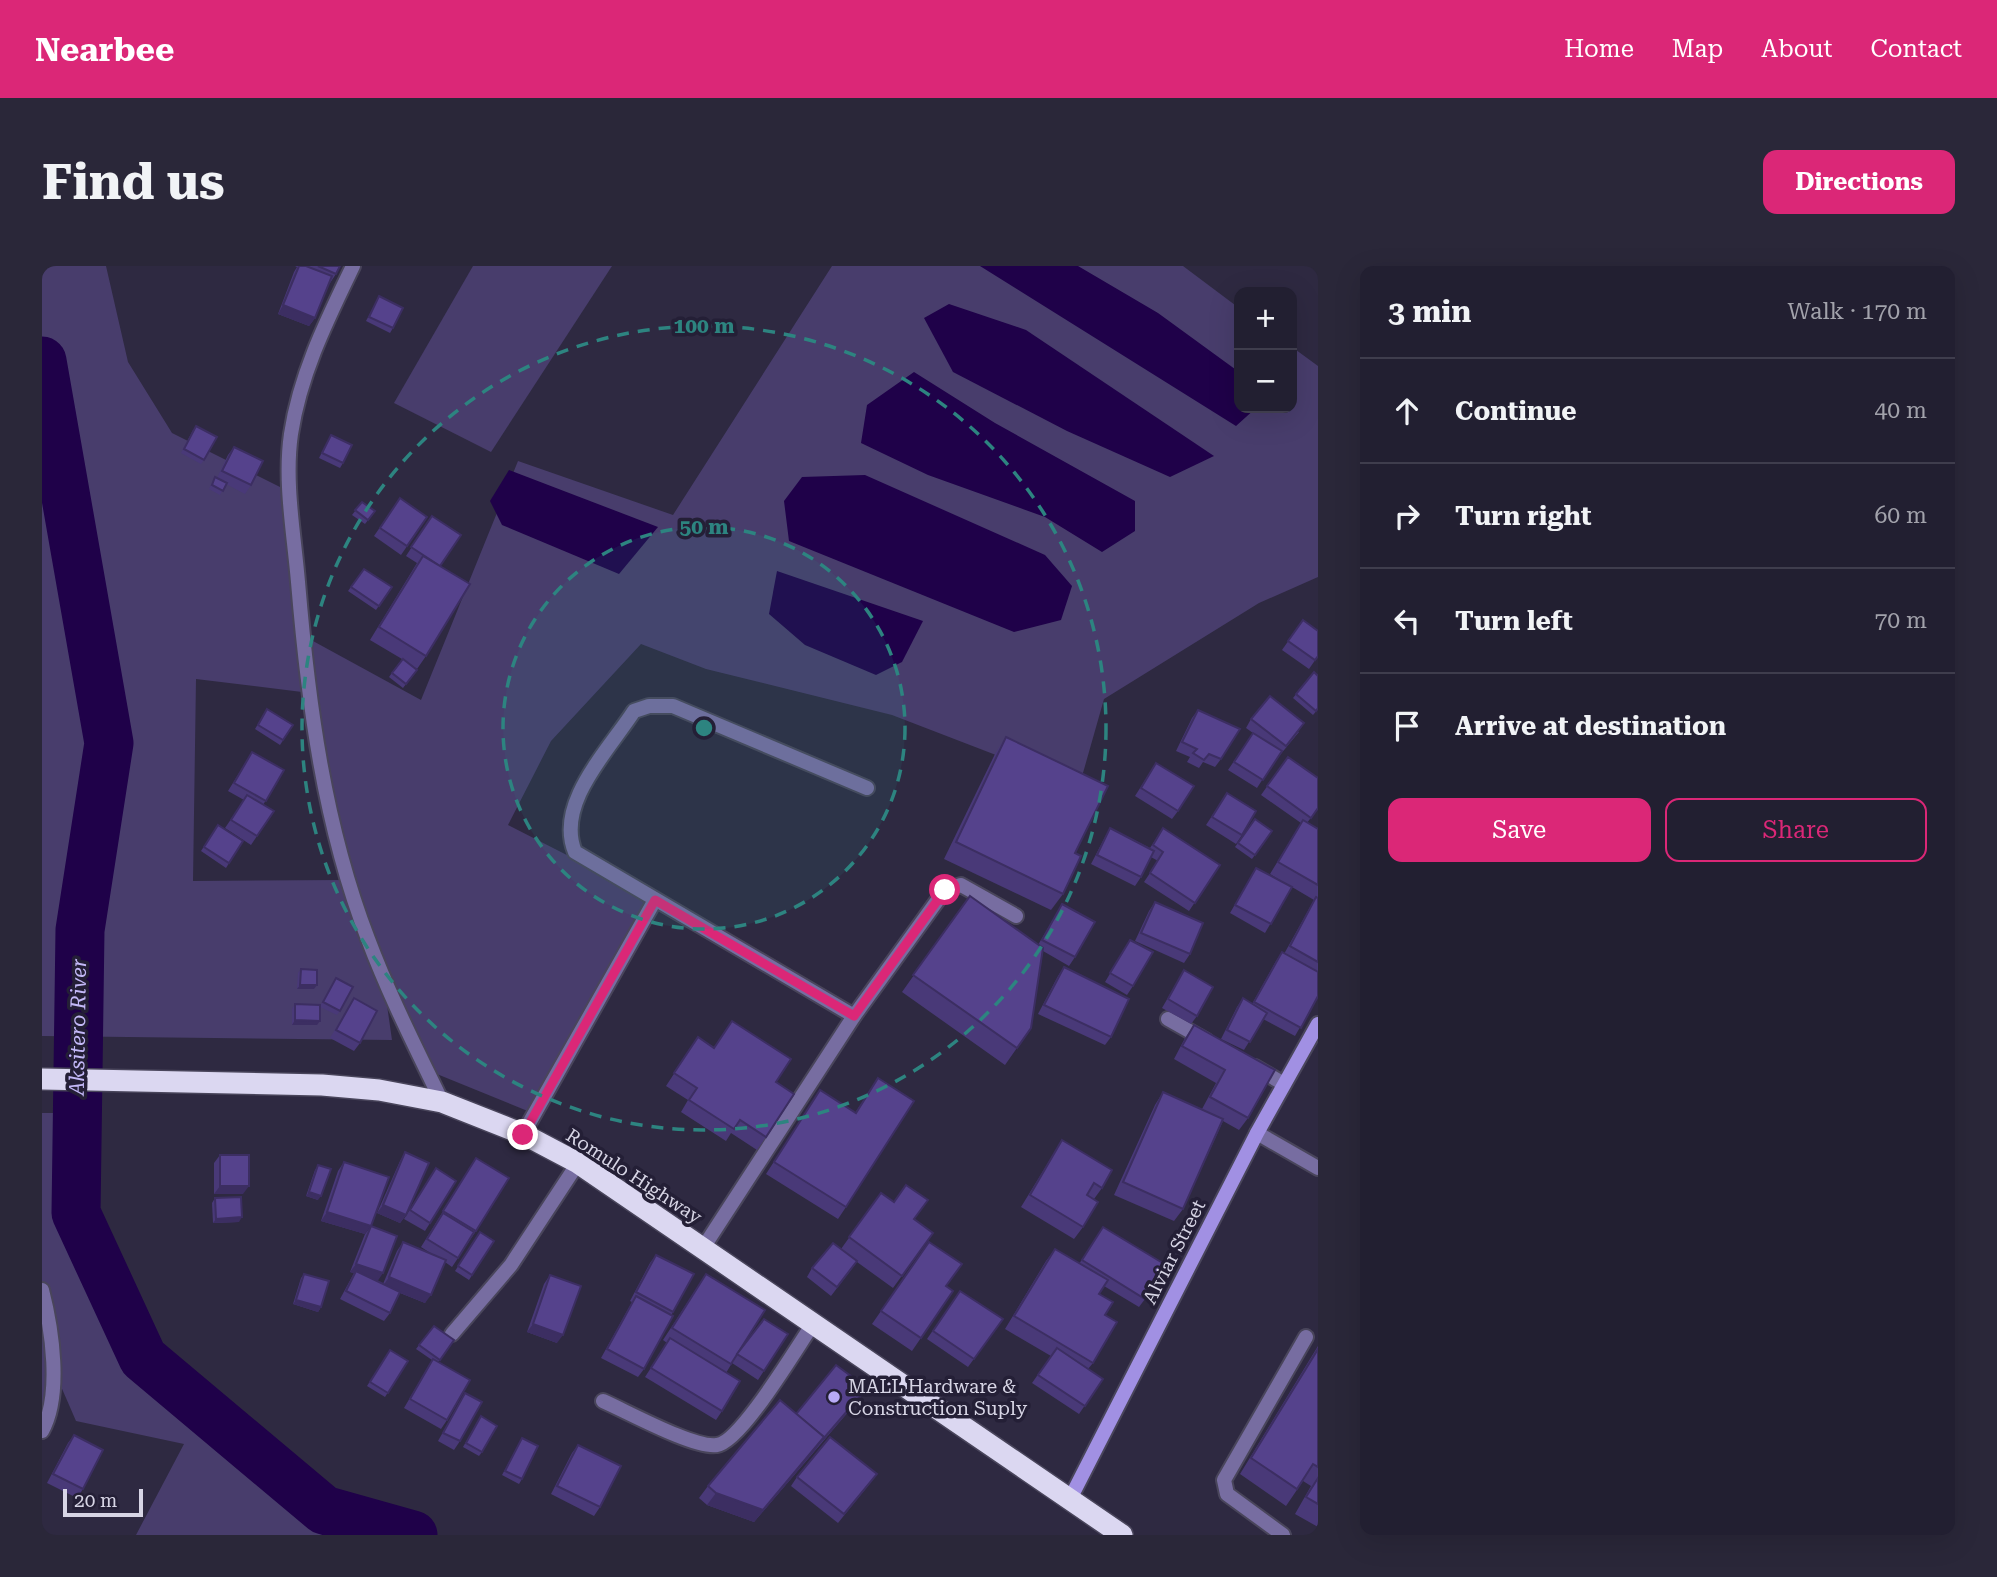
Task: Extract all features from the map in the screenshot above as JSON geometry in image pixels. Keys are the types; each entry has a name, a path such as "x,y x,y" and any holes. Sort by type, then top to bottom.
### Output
{"highway":[{"name":"Romulo Highway","path":"42,1079 321,1085 379,1090 442,1102 523,1135 579,1163 1122,1535"}],"street":[{"path":"353,266 306,371 291,436 289,472 302,635 317,750 348,880 394,1004 442,1102"},
{"path":"854,1016 575,852 569,838 574,802 634,711 649,706 673,706 867,788"},
{"path":"703,1248 854,1016 945,890 961,885 1016,916"},
{"path":"523,1135 655,900"},
{"path":"1168,1019 1284,1084"},
{"name":"Alviar Street","path":"1069,1501 1257,1133 1318,1024"},
{"path":"1257,1133 1318,1168"},
{"path":"452,1334 511,1265 579,1163"},
{"path":"42,1290 50,1323 53,1366 49,1419 42,1431"},
{"path":"603,1401 700,1445 718,1446 732,1439 747,1420 813,1324"},
{"path":"1283,1535 1267,1531 1227,1494 1224,1480 1306,1337"}],"shaded area":[{"path":"42,266 106,266 128,362 172,433 290,492 302,635 421,700 518,461 673,515 832,266 1183,266 1234,304 1234,413 1297,413 1297,351 1318,366 1318,577 1259,603 1104,699 1079,787 892,715 706,669 641,644 551,741 508,825 655,900 535,1114 427,1070 383,977 392,1040 42,1036","holes":["196,679 310,693 348,880 193,881"]},
{"path":"473,266 612,266 491,452 394,403"},
{"path":"980,266 1078,266 1158,313 1234,368 1234,413 1250,413 1236,426"},
{"path":"949,304 1026,330 1214,456 1170,477 1067,431 953,372 924,318"},
{"path":"914,372 995,423 1135,501 1135,531 1102,552 1045,517 928,475 861,443 867,405"},
{"path":"509,470 658,527 619,574 502,525 490,501"},
{"path":"865,475 1045,555 1072,586 1061,620 1014,632 789,541 784,501 802,477"},
{"path":"777,571 923,621 902,662 876,675 805,645 769,614"},
{"path":"42,1113 67,1113 76,1213 143,1358 311,1499 383,1535 136,1535 184,1444 76,1421 53,1368 42,1431"}],"building":[{"path":"299,266 332,276 315,318 283,305"},
{"path":"318,266 340,266 336,274"},
{"path":"379,296 403,308 393,328 369,317"},
{"path":"196,426 217,437 204,460 184,449"},
{"path":"331,435 352,445 343,463 322,453"},
{"path":"234,447 263,461 251,485 222,471"},
{"path":"215,477 227,483 223,491 212,485"},
{"path":"400,498 427,517 407,546 380,528"},
{"path":"362,502 375,511 368,520 355,510"},
{"path":"432,516 461,535 440,566 411,547"},
{"path":"423,556 470,584 426,656 379,627"},
{"path":"364,569 392,587 379,606 351,587"},
{"path":"1303,620 1318,631 1318,656 1315,660 1288,641"},
{"path":"403,659 417,670 406,684 392,673"},
{"path":"1314,672 1318,676 1316,711 1296,694"},
{"path":"1270,696 1304,723 1286,746 1251,719"},
{"path":"267,709 293,725 283,740 258,725"},
{"path":"1198,710 1240,729 1221,759 1209,754 1204,760 1193,753 1197,749 1182,742"},
{"path":"1253,733 1282,751 1263,780 1234,762"},
{"path":"1006,737 1108,786 1075,853 1081,856 1063,894 956,842"},
{"path":"252,752 284,770 266,801 234,783"},
{"path":"1288,757 1318,778 1318,808 1311,818 1267,786"},
{"path":"1156,763 1194,786 1178,811 1141,788"},
{"path":"1227,793 1256,811 1242,835 1212,817"},
{"path":"247,795 274,811 257,836 231,820"},
{"path":"1255,819 1272,831 1255,855 1238,843"},
{"path":"1303,820 1318,829 1318,885 1278,862"},
{"path":"218,825 243,841 229,863 204,847"},
{"path":"1110,828 1154,851 1141,877 1097,855"},
{"path":"1163,828 1220,865 1195,903 1150,873 1163,852 1153,845"},
{"path":"1256,868 1292,887 1271,924 1235,905"},
{"path":"970,896 1043,948 1031,1028 1017,1048 913,975"},
{"path":"1316,897 1318,898 1318,962 1290,946"},
{"path":"1155,902 1203,923 1190,954 1141,933"},
{"path":"1062,904 1095,922 1075,957 1042,940"},
{"path":"1130,940 1153,952 1133,986 1110,973"},
{"path":"1282,952 1318,972 1318,996 1301,1028 1254,1002"},
{"path":"1064,967 1129,999 1111,1037 1044,1005"},
{"path":"301,969 317,970 317,985 300,985"},
{"path":"1184,970 1213,987 1197,1016 1168,999"},
{"path":"336,978 353,987 340,1011 323,1002"},
{"path":"354,998 377,1011 360,1043 336,1030"},
{"path":"1243,998 1267,1013 1250,1042 1227,1030"},
{"path":"295,1004 320,1005 320,1021 295,1020"},
{"path":"732,1021 791,1059 776,1082 794,1094 766,1137 740,1120 734,1129 689,1100 697,1088 674,1073 698,1037 714,1048"},
{"path":"1194,1025 1275,1070 1248,1118 1210,1097 1225,1070 1182,1046"},
{"path":"878,1078 914,1101 846,1207 774,1162 820,1090 856,1113"},
{"path":"1163,1092 1223,1119 1183,1209 1123,1182"},
{"path":"1062,1140 1112,1170 1102,1188 1094,1183 1087,1195 1098,1202 1083,1227 1030,1195"},
{"path":"405,1152 429,1163 406,1215 383,1205"},
{"path":"220,1155 249,1155 249,1186 220,1186"},
{"path":"476,1158 509,1178 476,1231 443,1211"},
{"path":"344,1162 389,1177 371,1226 327,1212"},
{"path":"318,1165 331,1169 321,1196 309,1192"},
{"path":"436,1168 456,1181 430,1223 410,1210"},
{"path":"906,1185 928,1200 914,1219 933,1233 902,1276 849,1237 881,1193 894,1202"},
{"path":"241,1197 242,1217 216,1219 215,1198"},
{"path":"443,1213 474,1232 458,1258 427,1239"},
{"path":"371,1226 397,1236 383,1273 356,1264"},
{"path":"1103,1227 1166,1265 1145,1299 1082,1260"},
{"path":"480,1232 494,1241 472,1275 458,1266"},
{"path":"403,1242 446,1260 431,1295 389,1277"},
{"path":"929,1242 962,1264 946,1286 953,1291 921,1338 881,1311"},
{"path":"833,1243 857,1261 837,1287 812,1268"},
{"path":"1055,1249 1108,1280 1099,1294 1113,1302 1105,1315 1117,1322 1093,1363 1014,1316"},
{"path":"656,1255 694,1274 673,1312 636,1292"},
{"path":"356,1271 400,1292 390,1313 346,1291"},
{"path":"304,1274 329,1281 321,1307 296,1300"},
{"path":"706,1274 765,1310 731,1364 672,1328"},
{"path":"550,1275 581,1286 563,1335 533,1324"},
{"path":"960,1291 1003,1319 974,1359 933,1331"},
{"path":"636,1296 673,1316 644,1369 607,1349"},
{"path":"764,1319 788,1334 764,1371 737,1354"},
{"path":"434,1326 454,1340 440,1360 419,1345"},
{"path":"670,1338 740,1381 722,1411 651,1368"},
{"path":"1057,1348 1103,1379 1085,1406 1038,1375"},
{"path":"1318,1349 1318,1467 1313,1464 1297,1489 1251,1458"},
{"path":"390,1350 408,1361 388,1393 370,1382"},
{"path":"433,1359 470,1380 447,1420 410,1399"},
{"path":"836,1365 867,1388 824,1438 796,1414"},
{"path":"465,1393 482,1402 460,1441 443,1433"},
{"path":"780,1400 824,1437 763,1510 716,1493 708,1486"},
{"path":"481,1416 497,1426 482,1452 466,1443"},
{"path":"74,1435 103,1450 83,1489 53,1474"},
{"path":"830,1437 877,1474 844,1514 797,1477"},
{"path":"522,1438 538,1446 522,1479 505,1471"},
{"path":"578,1445 621,1466 600,1507 557,1486"},
{"path":"1318,1478 1318,1504 1306,1497"}],"waterway":[{"name":"Aksitero River","path":"42,361 109,743 80,930 76,1213 143,1358 324,1510 413,1535"}],"place":[{"name":"MALL Hardware & Construction Suply","path":"834,1397"}],"route":[{"path":"523,1135 655,900 854,1016 945,890"}]}
